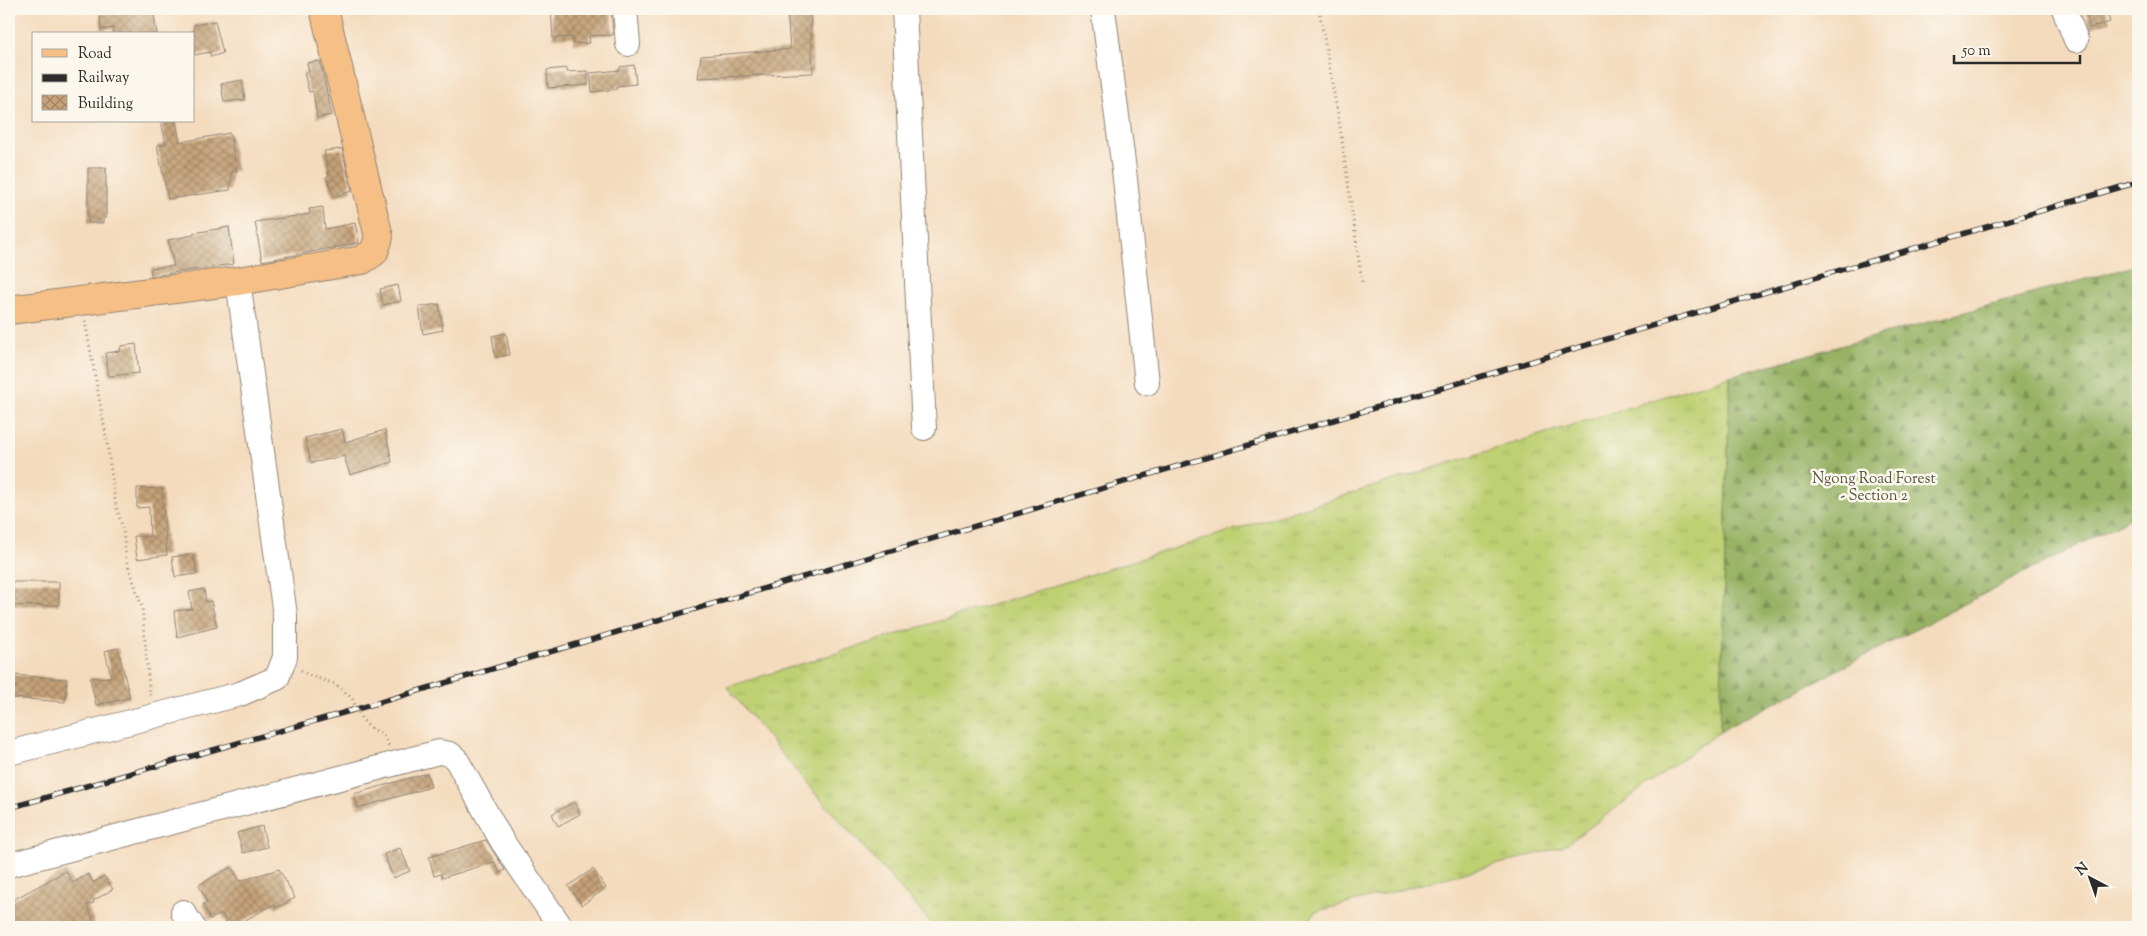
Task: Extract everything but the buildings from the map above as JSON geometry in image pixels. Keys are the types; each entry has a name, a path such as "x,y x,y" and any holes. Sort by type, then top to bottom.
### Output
{"main road":[{"path":"9,310 238,281 362,260 374,252 379,238 324,9"}],"street":[{"path":"626,9 628,44"},
{"path":"904,9 924,428"},
{"path":"1103,9 1124,170 1147,383"},
{"path":"2064,9 2076,40"},
{"path":"9,753 240,694 277,678 285,657 285,614 238,281"},
{"path":"9,865 439,752 450,754 456,759 502,841 561,927"}],"path":[{"path":"1319,9 1340,127 1362,282"},
{"path":"81,301 106,436 116,506 123,529 126,559 142,607 150,698 148,718"},
{"path":"285,657 308,675 335,684 352,698 361,718 369,727 382,734 399,762"}],"green space":[{"name":"Ngong Road Forest - Section 2","path":"2138,265 2138,514 1720,731 1730,376"},
{"path":"1730,376 1720,731 1563,847 1315,912 1305,927 935,927 805,782 727,687"}],"railway":[{"path":"9,808 357,709 2138,182"}]}
